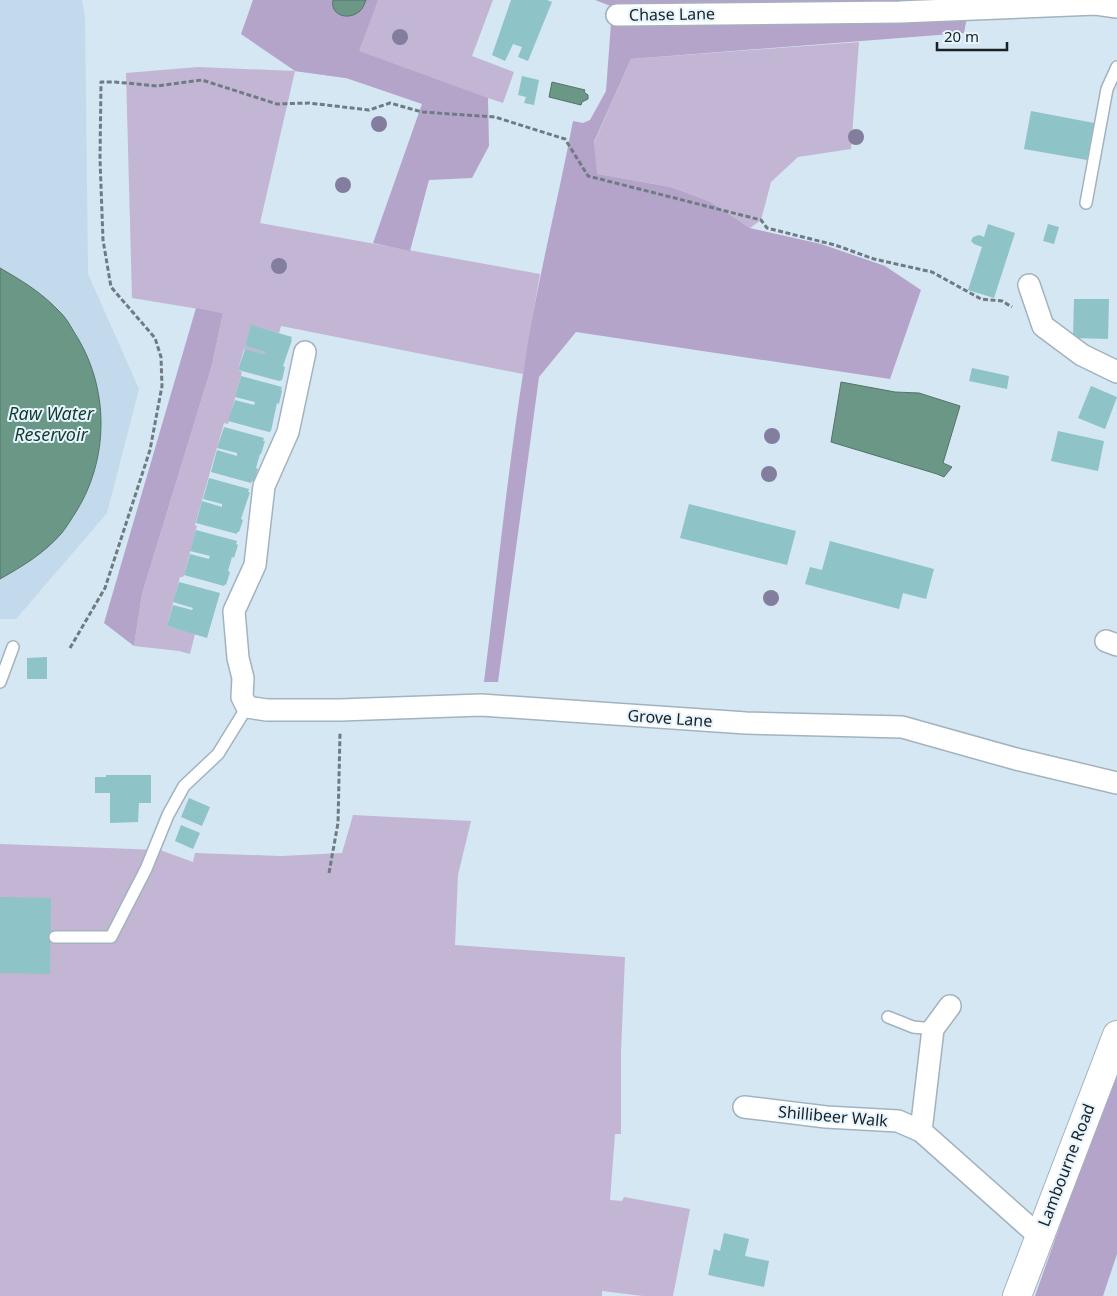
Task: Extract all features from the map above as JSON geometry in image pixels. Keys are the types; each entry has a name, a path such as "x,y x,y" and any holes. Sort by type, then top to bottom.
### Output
{"main road":[{"name":"Lambourne Road","path":"1017,1296 1117,1035"}],"street":[{"name":"Chase Lane","path":"616,15 900,12 1096,4 1117,7"},
{"path":"1029,285 1043,326 1082,355 1117,372"},
{"path":"247,707 242,697 244,678 238,658 234,611 254,565 264,486 288,432 305,352"},
{"name":"Grove Lane","path":"247,707 267,710 340,710 481,705 746,723 902,726 1016,759 1117,783"},
{"path":"921,1131 933,1029 950,1006"},
{"name":"Shillibeer Walk","path":"744,1107 826,1118 898,1121 921,1131 1039,1236"}],"lane":[{"path":"1086,202 1107,89 1117,67"},
{"path":"0,682 13,647"},
{"path":"55,937 111,938 146,869 168,815 184,786 218,754 247,707"},
{"path":"888,1017 913,1027 933,1029"}],"path":[{"path":"70,648 105,588 150,450 162,386 161,357 155,338 111,287 103,240 100,159 101,82 157,86 202,80 277,104 310,103 369,110 390,103 422,112 495,117 565,139 588,176 761,220 767,228 932,272 981,298 1002,301 1043,326"},
{"path":"329,873 338,823 340,710"}],"shaded area":[{"path":"0,0 82,0 85,17 88,274 139,389 107,513 16,619 0,619"},
{"path":"253,0 378,0 359,51 488,98 489,146 472,178 429,180 410,251 373,243 422,104 346,78 295,71 241,34"},
{"path":"310,0 493,0 472,56 514,72 503,103 488,98 295,71"},
{"path":"595,0 971,0 613,7"},
{"path":"967,17 964,33 631,59 594,142 597,174 671,187 711,202 750,228 821,244 885,266 921,290 890,379 576,332 539,377 498,682 484,682 512,451 528,342 573,121 583,123 590,120 606,91 611,23"},
{"path":"859,42 851,149 798,157 771,182 761,220 750,228 711,202 671,187 596,174 594,143 631,59"},
{"path":"198,67 295,71 260,223 540,274 523,374 281,326 279,333 251,326 245,346 265,352 264,354 244,349 238,370 242,372 228,424 224,423 195,525 197,526 184,575 180,577 167,626 195,634 190,654 134,646 142,594 212,365 223,313 132,298 126,73"},
{"path":"196,308 223,313 212,365 142,594 134,646 104,623"},
{"path":"353,815 471,821 458,875 455,945 625,957 621,1052 621,1134 615,1134 610,1200 622,1201 624,1197 690,1209 673,1296 643,1296 602,1291 602,1296 0,1296 0,844 160,850 193,862 195,853 281,856 342,853"},
{"path":"1117,1073 1117,1254 1103,1296 1035,1296 1085,1155"}],"water":[{"path":"333,0 366,0 360,11 353,15 344,16 337,13 334,9"},
{"path":"552,82 585,90 584,92 588,95 588,99 582,102 581,105 549,97"},
{"name":"Raw Water Reservoir","path":"0,268 39,293 68,322 86,353 94,376 101,424 94,471 86,494 74,515 61,534 40,554 0,579"},
{"path":"841,382 895,392 919,393 960,406 943,463 952,467 944,477 831,442"}],"building":[{"path":"511,0 547,0 552,2 528,61 518,57 522,47 513,44 505,61 492,55"},
{"path":"522,76 539,80 534,105 524,103 526,97 518,95"},
{"path":"1031,111 1094,123 1087,160 1024,149"},
{"path":"988,224 1015,233 994,298 968,290 982,247 971,241 973,237 979,235 984,237"},
{"path":"1048,224 1059,227 1054,244 1043,241"},
{"path":"1074,299 1109,299 1108,339 1073,338"},
{"path":"251,325 292,337 283,366 285,367 282,380 279,381 238,370 245,349 264,354 265,352 245,346"},
{"path":"972,368 1009,376 1007,389 969,381"},
{"path":"241,376 282,387 271,431 228,421 235,400 254,405 255,402 235,397"},
{"path":"1091,386 1117,397 1105,429 1078,418"},
{"path":"224,427 264,438 263,441 265,441 256,468 258,469 254,482 252,481 251,483 211,472 217,450 237,456 237,453 217,448"},
{"path":"1058,431 1104,441 1098,471 1051,461"},
{"path":"209,478 249,489 248,492 250,492 241,519 243,520 237,534 196,523 202,501 222,507 222,504 203,499"},
{"path":"689,504 796,531 787,565 680,538"},
{"path":"196,530 237,541 236,544 238,545 234,558 232,557 226,585 184,575 190,554 209,559 210,556 190,551"},
{"path":"830,541 934,569 926,599 903,593 899,609 805,584 810,567 822,570"},
{"path":"179,582 220,593 207,638 167,626 173,605 192,610 193,608 173,602"},
{"path":"47,657 47,679 27,679 27,658"},
{"path":"106,775 151,775 151,803 139,803 138,822 110,823 110,793 95,793 95,777 106,777"},
{"path":"189,798 210,807 202,826 181,817"},
{"path":"181,825 200,833 193,849 175,841"},
{"path":"0,897 51,898 50,974 0,973"},
{"path":"724,1233 749,1239 745,1256 769,1261 764,1287 708,1275 714,1249 720,1251"}]}
